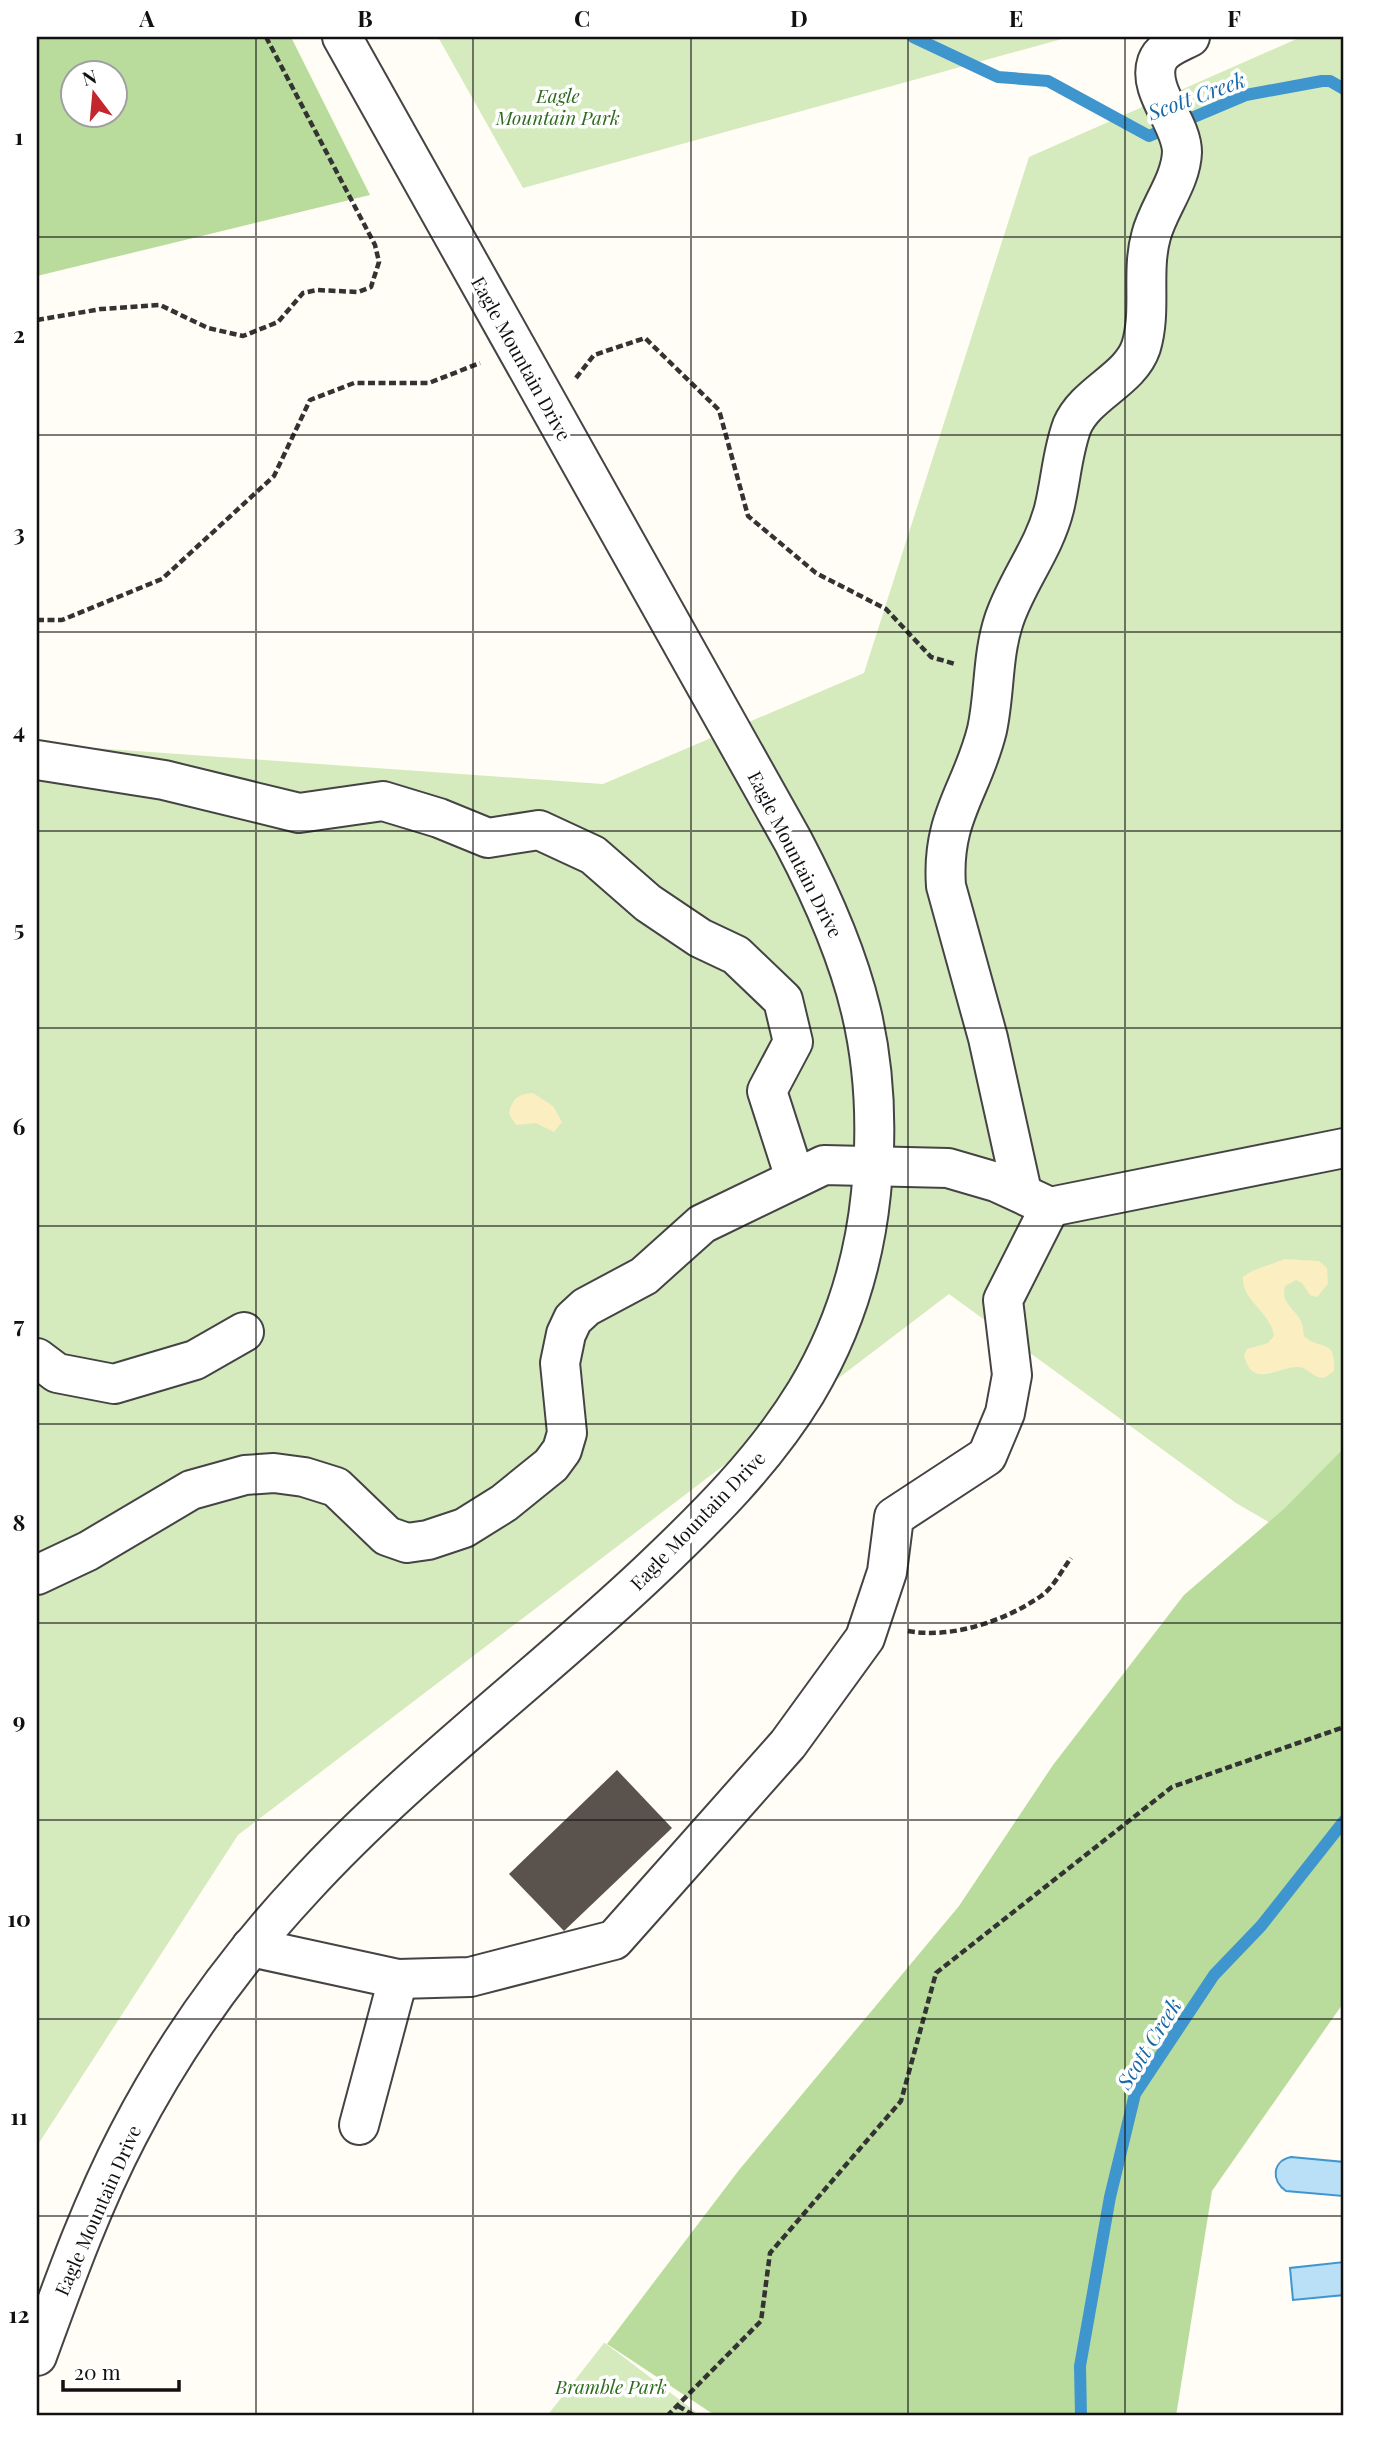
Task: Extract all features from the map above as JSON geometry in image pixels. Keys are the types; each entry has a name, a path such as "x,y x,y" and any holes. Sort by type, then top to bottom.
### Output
{"street":[{"name":"Eagle Mountain Drive","path":"37,2356 68,2271 128,2135 183,2042 251,1947 345,1846 685,1538 770,1443 811,1384 841,1321 866,1234 876,1126 870,1047 856,986 832,919 793,841 342,37"},
{"path":"251,1947 398,1979 470,1978 614,1940 788,1744 865,1638 887,1572 894,1517 986,1456 1005,1413 1012,1375 1003,1300 1036,1200 946,886 944,860 949,830 977,762 987,727 993,676 1005,618 1054,510 1073,423 1088,403 1121,374 1140,351 1145,323 1147,256 1151,234 1178,173 1182,150 1155,75 1158,60 1166,50 1190,37"},
{"path":"37,760 164,780 299,813 383,801 439,818 488,838 539,830 593,855 648,903 700,938 736,955 783,1000 793,1042 767,1091 795,1178"},
{"path":"37,1574 88,1551 191,1490 245,1475 274,1473 304,1477 335,1487 387,1536 407,1543 428,1540 464,1528 504,1503 551,1465 562,1450 567,1433 560,1363 566,1334 573,1319 586,1307 643,1276 702,1224 824,1165 874,1164 948,1168 1036,1200 1344,1148"},
{"path":"37,1358 57,1373 114,1384 195,1360 244,1332"},
{"path":"359,2125 398,1979"}],"path":[{"path":"37,320 101,309 160,305 208,328 243,336 278,321 303,293 317,290 358,292 371,287 379,262 375,245 266,37"},
{"path":"551,408 594,355 645,338 719,410 748,516 816,573 886,609 931,657 993,676"},
{"path":"37,620 62,620 162,579 274,476 310,400 354,383 429,383 516,348"},
{"path":"870,1624 925,1634 985,1625 1042,1595 1071,1559"},
{"path":"667,2416 761,2320 770,2253 901,2101 936,1973 1172,1787 1344,1727"},
{"path":"678,2406 695,2416"}],"green space":[{"path":"37,37 291,37 370,195 37,276"},
{"name":"Eagle Mountain Park","path":"438,37 1069,37 523,188"},
{"path":"1301,37 1344,37 1344,1566 1236,1503 949,1294 238,1835 37,2146 37,744 603,784 864,673 1029,157"},
{"path":"1344,1448 1344,2002 1212,2191 1176,2416 716,2416 607,2344 739,2170 959,1906 1053,1765 1184,1595 1285,1508"},
{"name":"Bramble Park","path":"605,2343 701,2416 547,2416"}],"sand":[{"path":"533,1093 553,1106 562,1122 554,1132 536,1123 516,1125 509,1114 516,1098"},
{"path":"1285,1259 1319,1261 1327,1268 1328,1284 1317,1297 1310,1295 1302,1283 1296,1280 1285,1286 1284,1292 1286,1300 1301,1322 1304,1336 1326,1346 1332,1353 1334,1371 1324,1378 1299,1367 1267,1374 1253,1372 1244,1355 1247,1349 1268,1343 1274,1336 1268,1320 1247,1293 1243,1277"}],"water":[{"path":"1291,2157 1344,2162 1343,2196 1286,2191 1278,2182 1276,2172 1280,2163"},
{"path":"1344,2262 1344,2295 1293,2300 1290,2268"}],"building":[{"path":"617,1770 672,1828 564,1931 509,1874"}],"waterway":[{"name":"Scott Creek","path":"913,37 998,77 1048,81 1149,136 1246,95 1322,81 1330,81 1344,89"},
{"name":"Scott Creek","path":"1081,2416 1080,2366 1110,2197 1135,2094 1214,1975 1261,1926 1344,1821"}]}
